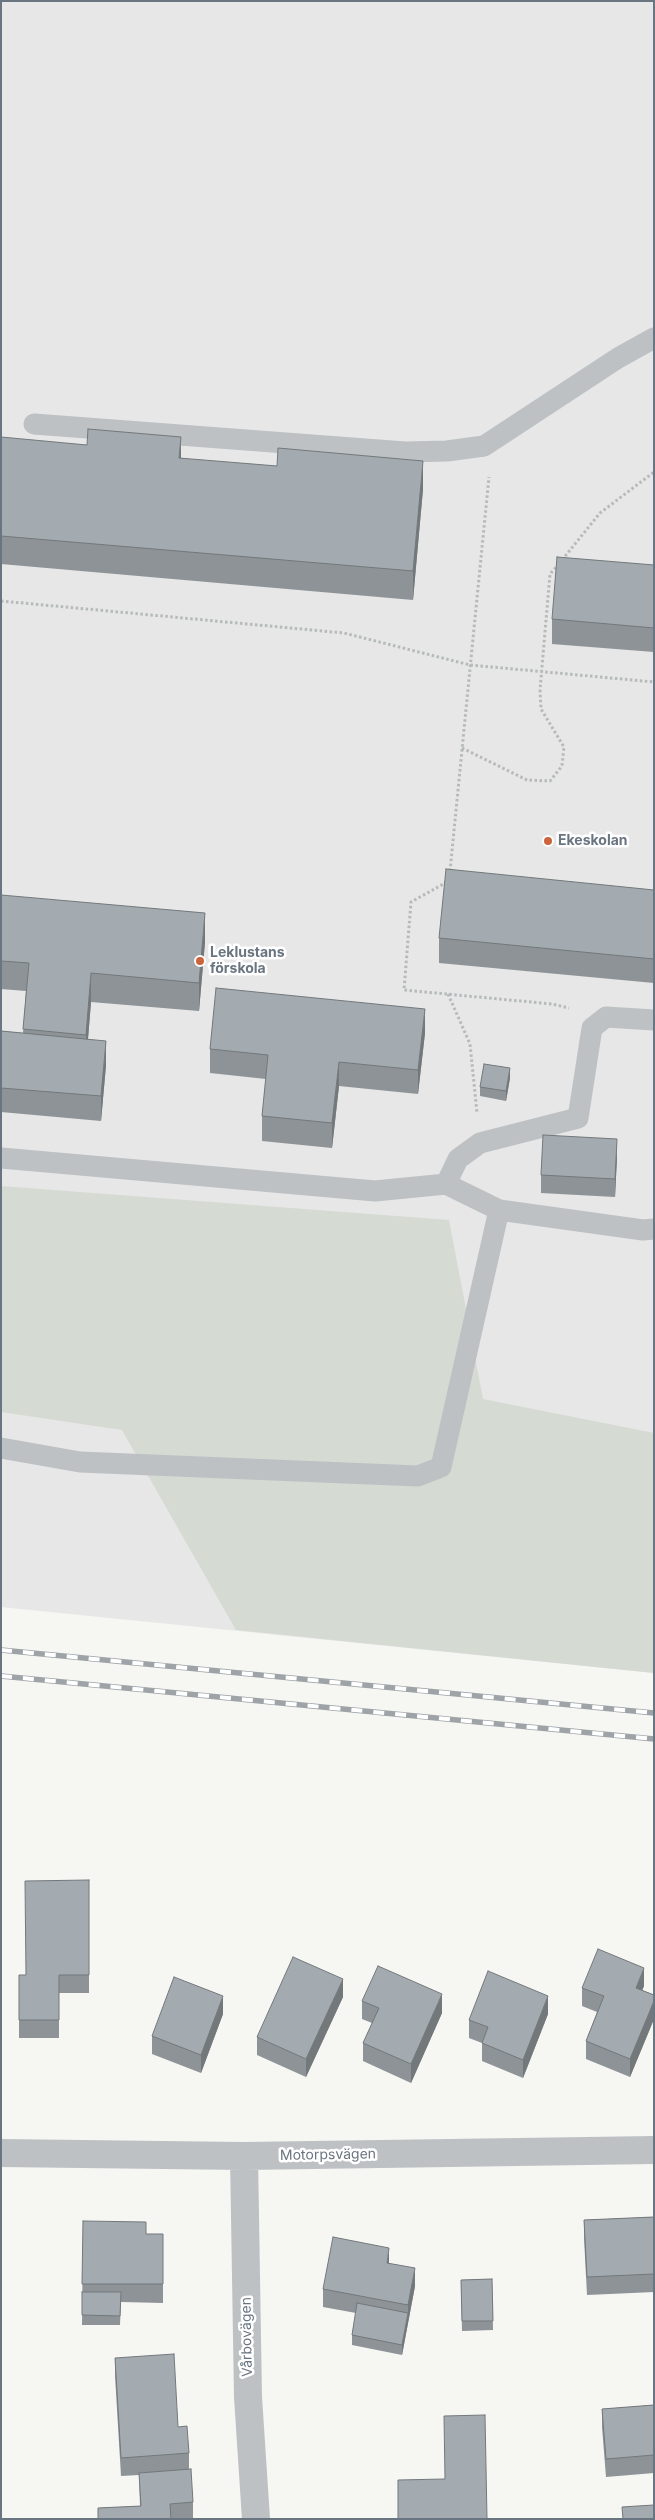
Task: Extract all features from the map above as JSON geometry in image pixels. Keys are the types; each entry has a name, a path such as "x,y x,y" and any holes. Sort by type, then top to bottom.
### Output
{"street":[{"name":"Motorpsvägen","path":"1,2154 244,2156 654,2150"},
{"name":"Vårbovägen","path":"244,2156 248,2397 256,2519"}],"lane":[{"path":"34,424 405,452 448,451 484,446 618,358 654,338"},
{"path":"446,1184 458,1159 480,1143 578,1118 592,1028 606,1017 654,1020"},
{"path":"1,1158 375,1191 446,1184 499,1210 643,1230 654,1229"},
{"path":"1,1448 80,1462 418,1476 441,1467 499,1210"}],"path":[{"path":"492,441 449,881 411,902 404,990 552,1004 606,1017"},
{"path":"462,748 527,780 550,782 562,766 564,747 541,710 541,672 550,574 600,513 654,472"},
{"path":"1,601 344,633 470,665 654,682"},
{"path":"448,994 470,1044 480,1143"}],"shaded area":[{"name":"Ekeskolan","path":"1,1 654,1 654,1673 1,1607"},
{"path":"1,1186 449,1220 483,1399 654,1433 654,1673 236,1630 122,1430 1,1412"}],"building":[{"path":"88,429 181,437 179,458 277,466 278,448 423,461 413,571 1,536 1,437 87,445"},
{"path":"557,557 654,565 654,628 552,619"},
{"path":"446,869 654,890 654,959 439,938"},
{"path":"1,895 205,913 199,983 91,973 86,1035 23,1029 29,963 1,961"},
{"path":"216,988 425,1009 418,1070 339,1062 332,1123 262,1116 268,1055 210,1049"},
{"path":"1,1031 106,1041 101,1096 1,1088"},
{"path":"484,1064 510,1068 506,1091 480,1087"},
{"path":"543,1135 617,1139 615,1179 541,1175"},
{"path":"89,1880 89,1975 59,1975 59,2020 19,2020 19,1975 26,1975 25,1881"},
{"path":"598,1949 644,1968 636,1988 654,1995 654,2001 630,2059 586,2041 604,1996 582,1988"},
{"path":"293,1957 343,1979 306,2059 257,2037"},
{"path":"378,1966 442,1994 411,2064 363,2043 379,2008 362,2001"},
{"path":"488,1971 548,1996 523,2060 482,2043 488,2027 469,2020"},
{"path":"174,1977 223,1996 201,2055 152,2036"},
{"path":"654,2217 654,2274 587,2277 584,2220"},
{"path":"83,2221 146,2222 146,2234 163,2234 163,2284 82,2284"},
{"path":"333,2237 389,2248 387,2263 415,2268 408,2305 323,2289"},
{"path":"492,2279 493,2321 462,2321 461,2280"},
{"path":"82,2292 121,2292 120,2316 82,2315"},
{"path":"357,2303 408,2313 402,2345 352,2335"},
{"path":"174,2354 178,2427 187,2426 189,2453 121,2458 115,2358"},
{"path":"654,2405 654,2455 606,2459 602,2409"},
{"path":"485,2415 487,2519 398,2519 398,2480 445,2479 444,2416"},
{"path":"191,2469 193,2502 170,2504 171,2519 98,2519 98,2508 141,2506 139,2473"},
{"path":"654,2505 654,2519 623,2519 622,2507"}],"railway":[{"path":"1,1650 654,1713"},
{"path":"1,1676 654,1739"}],"place":[{"name":"Ekeskolan","path":"548,841"},
{"name":"Leklustans förskola","path":"200,961"}]}
